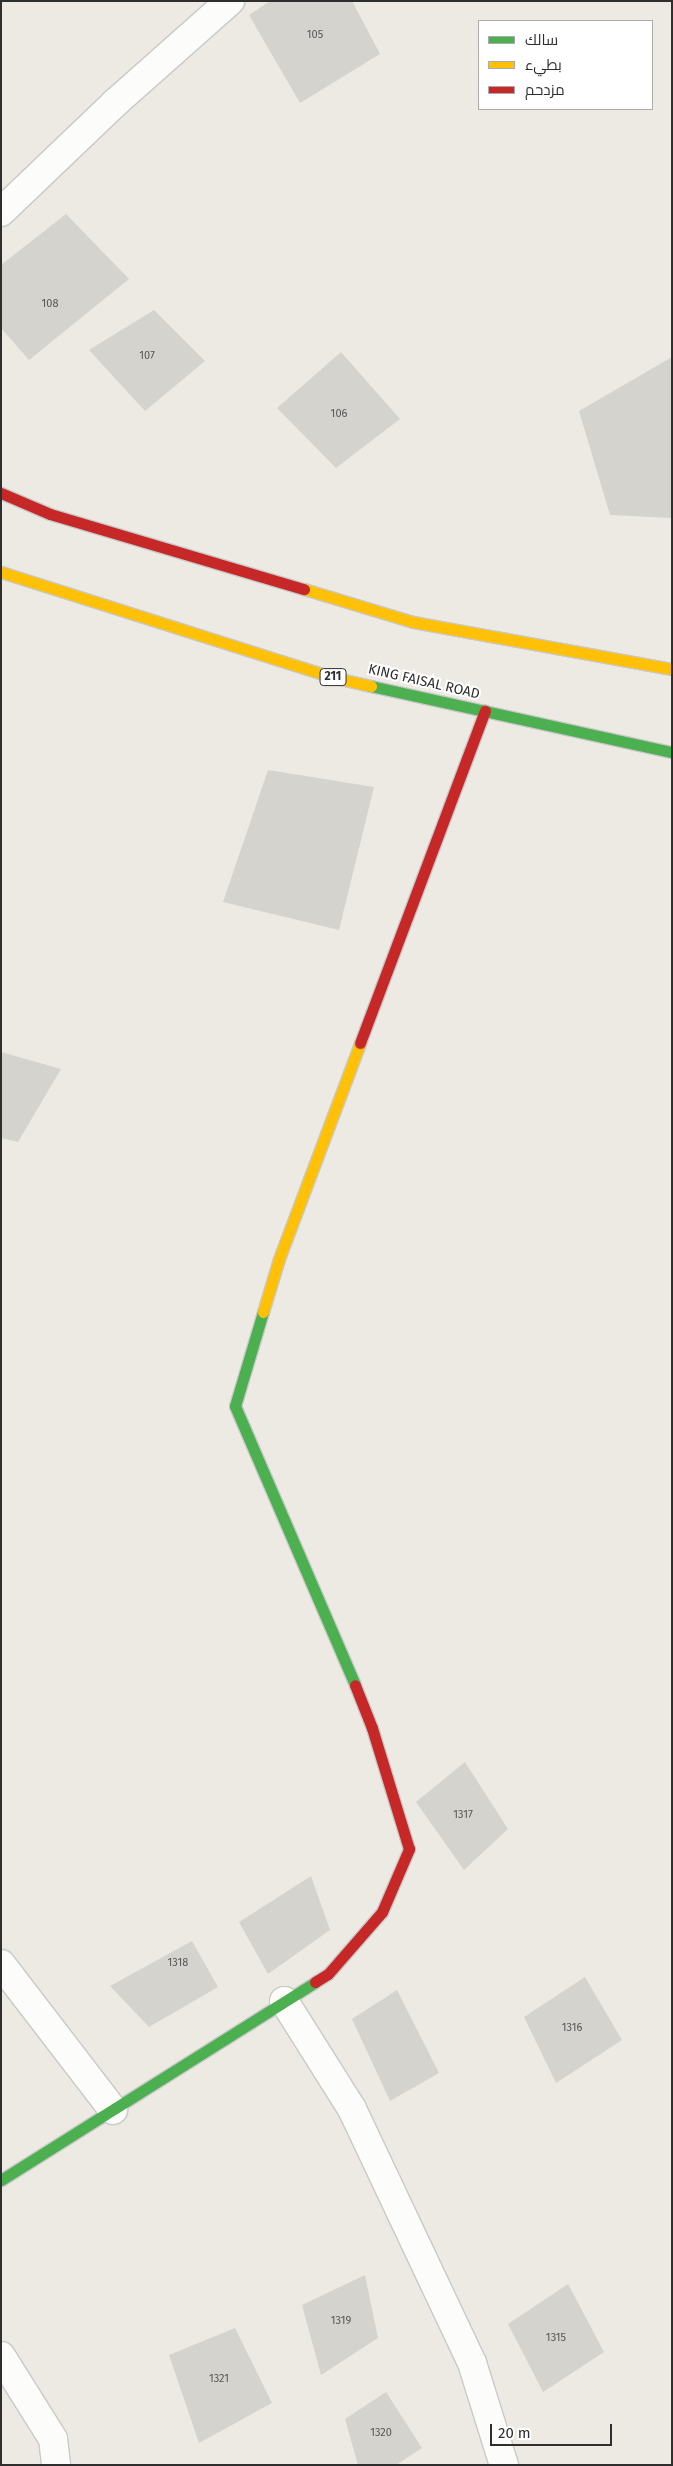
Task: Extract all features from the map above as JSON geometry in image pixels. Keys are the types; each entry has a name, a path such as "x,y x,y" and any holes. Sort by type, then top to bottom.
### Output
{"street":[{"path":"1,212 115,104 230,1"},
{"path":"1,493 50,514 413,622 672,670"},
{"name":"KING FAISAL ROAD","path":"1,572 336,678 672,752"},
{"path":"1,2180 328,1974 382,1912 409,1849 372,1728 324,1610 234,1406 279,1259 485,711"},
{"path":"1,1964 113,2110"},
{"path":"284,2001 352,2109 472,2363 504,2465"},
{"path":"1,2356 53,2439 56,2465"}],"building":[{"path":"270,1 352,1 380,54 300,103 249,15"},
{"path":"66,214 129,279 29,360 1,328 1,265"},
{"path":"154,310 205,361 145,411 89,350"},
{"path":"341,352 400,419 336,468 277,408"},
{"path":"672,357 672,518 610,515 579,411"},
{"path":"268,770 374,787 339,930 223,902"},
{"path":"1,1052 61,1069 18,1142 1,1138"},
{"path":"465,1762 508,1829 464,1870 416,1802"},
{"path":"311,1876 330,1930 268,1974 239,1922"},
{"path":"192,1941 218,1987 149,2027 110,1986"},
{"path":"585,1977 622,2040 556,2083 524,2017"},
{"path":"397,1990 439,2073 390,2101 352,2019"},
{"path":"365,2275 378,2338 321,2375 302,2305"},
{"path":"568,2284 604,2352 543,2392 508,2324"},
{"path":"235,2328 272,2403 199,2443 169,2355"},
{"path":"386,2392 422,2448 396,2465 358,2465 345,2419"}],"traffic: fast":[{"path":"371,686 672,752"},
{"path":"263,1312 235,1406 355,1685"},
{"path":"1,2180 315,1982"}],"traffic: slow":[{"path":"1,572 336,678 371,686"},
{"path":"304,589 413,622 672,669"},
{"path":"263,1312 279,1259 360,1043"}],"traffic: jam":[{"path":"1,493 50,514 304,589"},
{"path":"360,1043 485,711"},
{"path":"315,1982 328,1974 382,1912 409,1849 372,1728 355,1685"}]}
